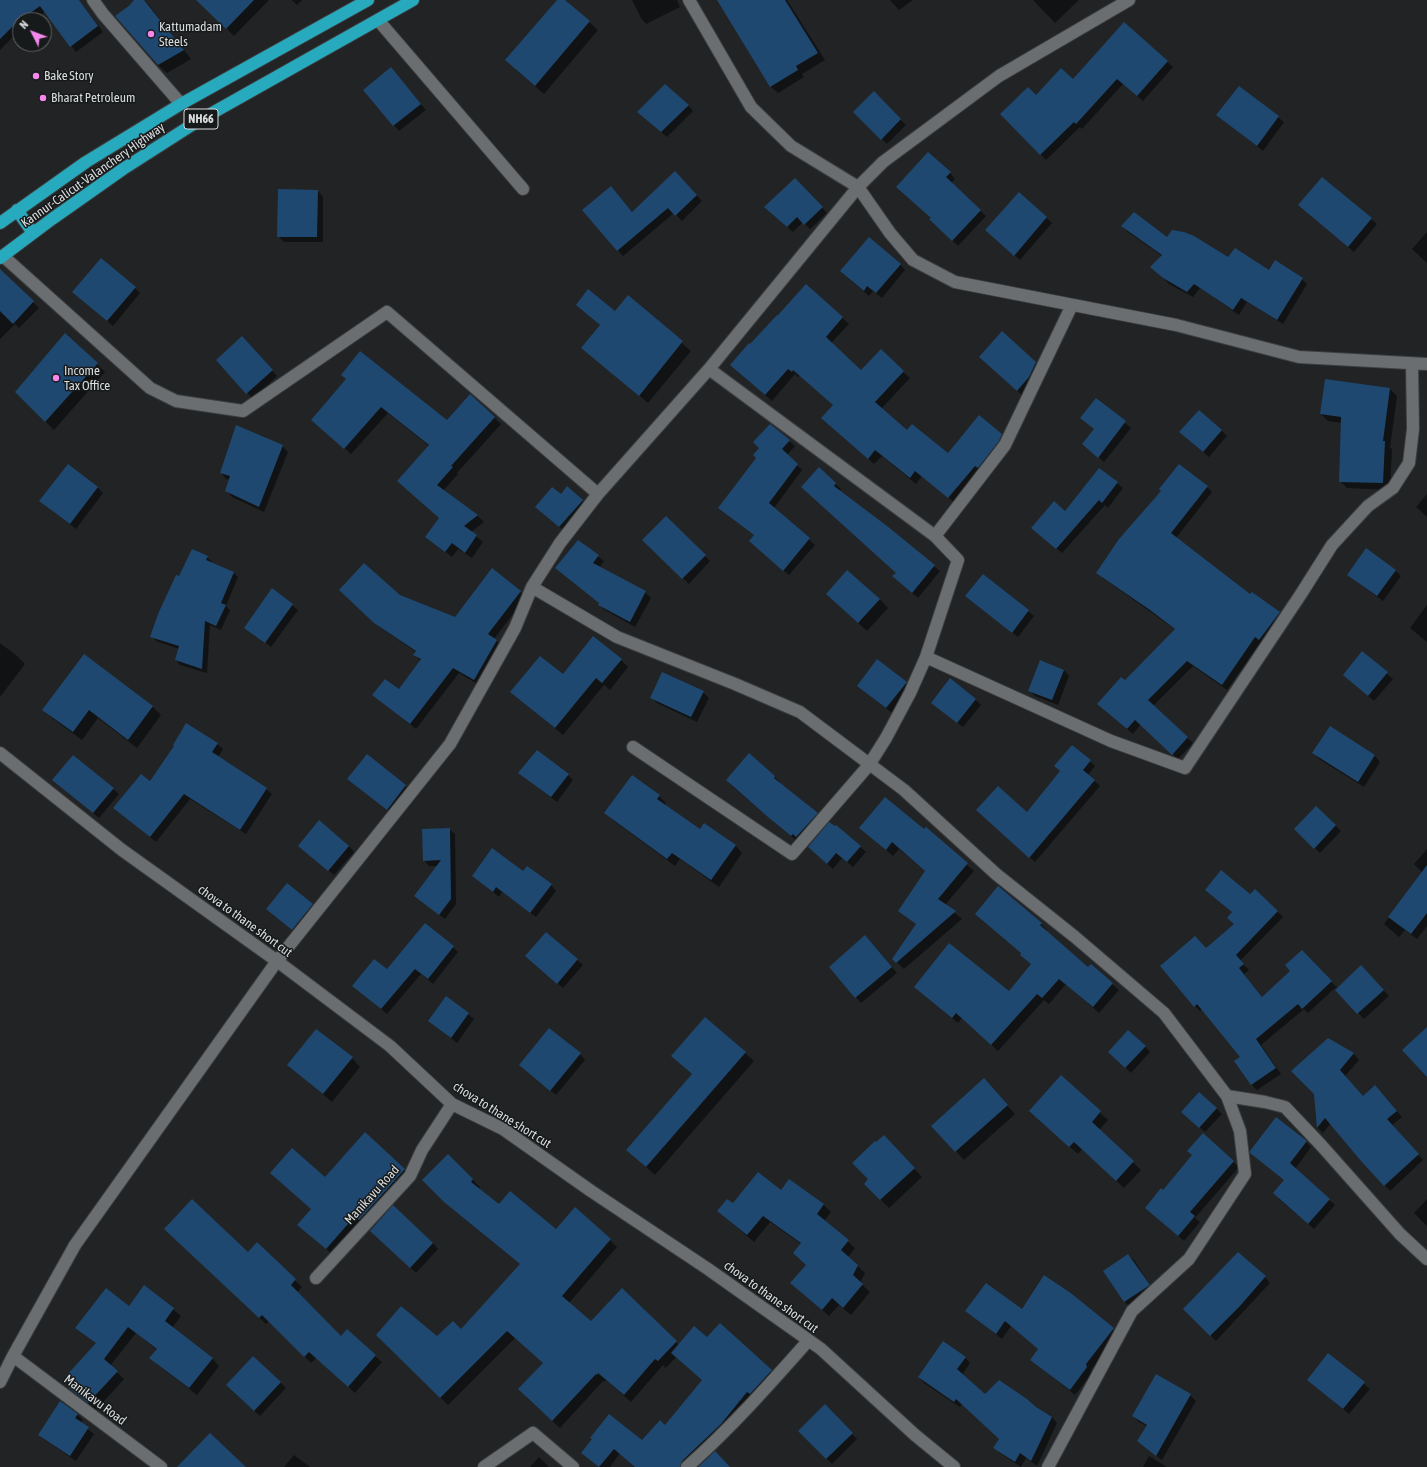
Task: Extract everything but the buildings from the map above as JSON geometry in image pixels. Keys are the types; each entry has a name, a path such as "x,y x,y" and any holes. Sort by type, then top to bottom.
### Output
{"highway":[{"name":"Kannur-Calicut-Valanchery Highway","path":"0,223 86,162 181,104 368,0"},
{"name":"Kannur-Calicut-Valanchery Highway","path":"1,257 123,169 198,121 413,0"},
{"path":"17,210 33,233"}],"street":[{"path":"93,0 103,14 181,104"},
{"path":"689,0 750,107 791,146 858,187 890,233 913,260 955,282 1176,325 1299,357 1427,364"},
{"path":"0,1382 75,1245 277,961 450,744 515,628 532,587 560,543 598,494 709,369 858,187 883,162 999,76 1129,0"},
{"path":"378,20 523,189"},
{"path":"1,257 150,388 176,401 243,411 387,312 598,494"},
{"path":"935,536 1005,445 1072,305"},
{"path":"926,657 1112,741 1185,768 1332,545 1368,506 1393,488 1409,463 1413,429 1412,364"},
{"path":"633,747 792,854 869,765 886,738 910,693 926,657 958,560 935,536 709,369"},
{"path":"532,587 617,637 735,684 800,712 904,790 996,874 1075,937 1164,1013 1227,1096 1240,1131 1245,1174 1189,1259 1132,1311 1048,1467"},
{"name":"chova to thane short cut","path":"0,753 122,850 277,961 390,1046 452,1104 502,1129 591,1191 708,1269 821,1349 915,1435 954,1467"},
{"path":"1227,1096 1265,1102 1285,1108 1321,1145 1400,1234 1427,1259"},
{"name":"Manikavu Road","path":"316,1278 410,1176 422,1150 452,1104"},
{"path":"688,1467 718,1440 739,1418 808,1341"},
{"name":"Manikavu Road","path":"13,1356 161,1467"},
{"path":"484,1467 533,1433 573,1467"}],"place":[{"name":"Kattumadam Steels","path":"151,34"},
{"name":"Bake Story","path":"36,76"},
{"name":"Bharat Petroleum","path":"43,98"},
{"name":"Income Tax Office","path":"56,378"}]}
